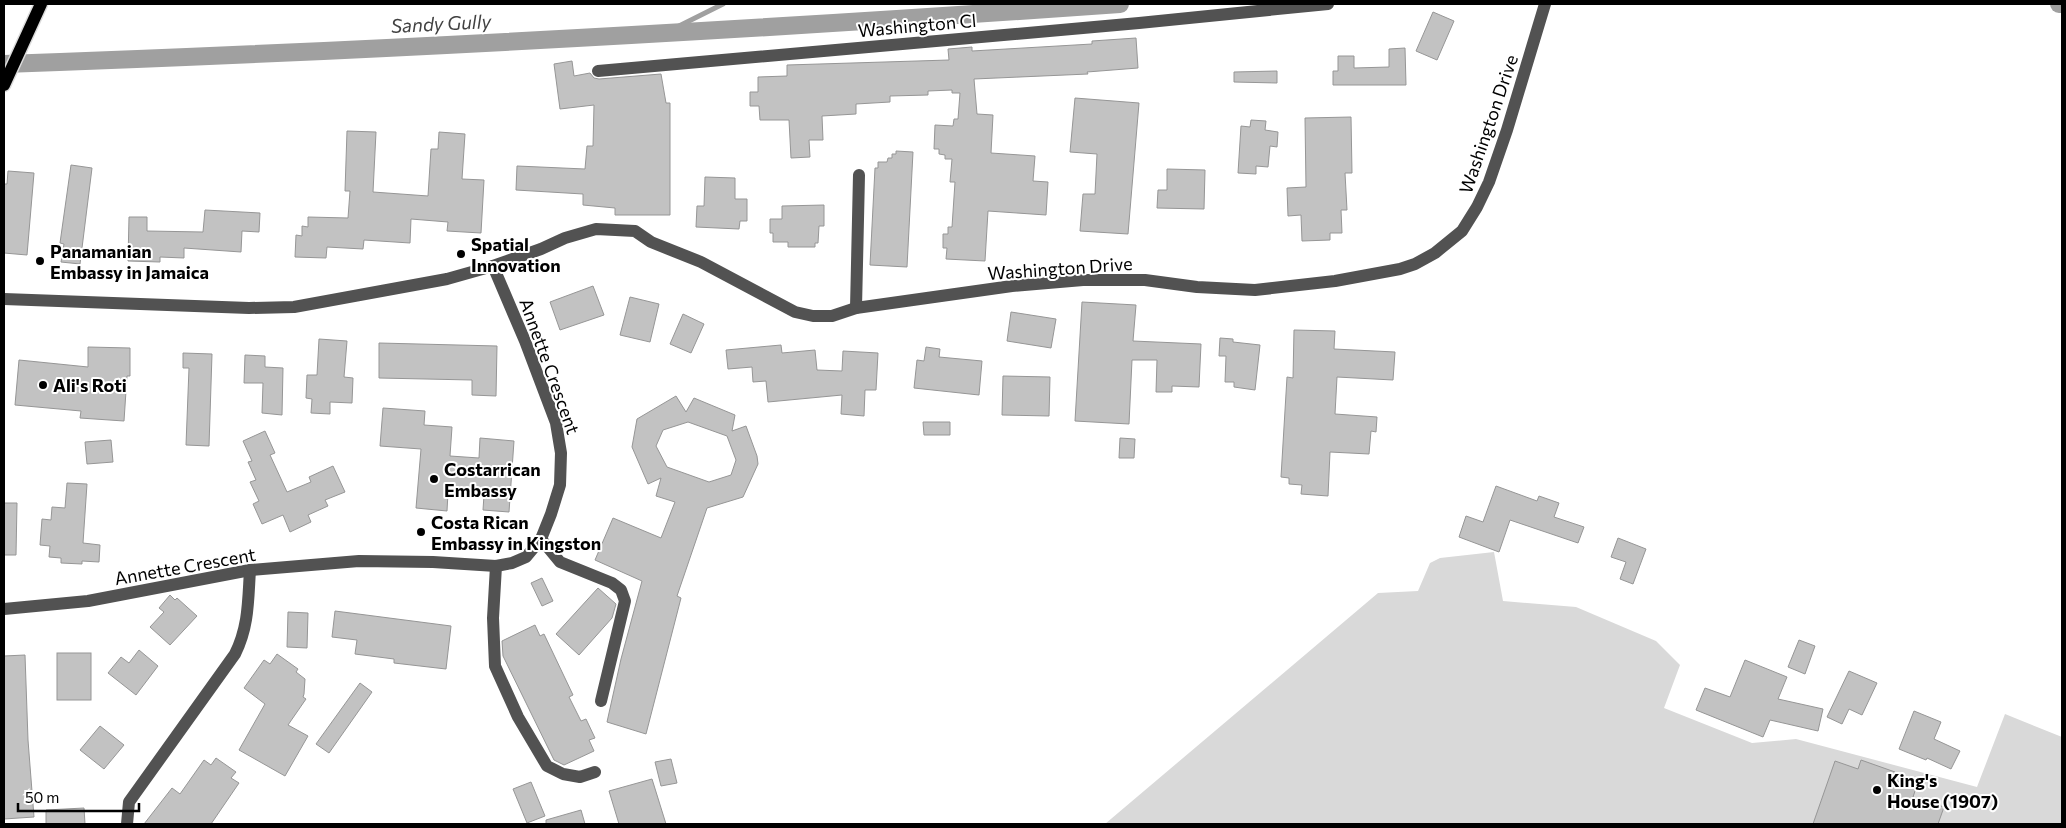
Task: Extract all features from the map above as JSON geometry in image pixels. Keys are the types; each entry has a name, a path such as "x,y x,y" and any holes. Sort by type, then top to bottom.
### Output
{"main road":[{"path":"4,85 41,4"}],"street":[{"name":"Washington Cl","path":"598,71 1139,23 1328,4"},
{"name":"Washington Drive","path":"493,266 541,250 566,238 596,229 635,231 651,242 701,262 795,312 813,316 832,316 856,308 1012,286 1083,280 1145,280 1255,290 1335,281 1400,269 1415,264 1434,253 1462,231 1477,207 1489,182 1525,76 1545,4"},
{"path":"856,308 859,175"},
{"path":"4,299 271,309 294,307 447,279 493,266"},
{"name":"Annette Crescent","path":"4,609 88,601 250,570 359,561 433,562 496,566 526,558 541,539 551,514 560,486 561,453 556,423 525,341 493,266"},
{"path":"541,539 560,562 612,583 621,590 625,601 600,701"},
{"path":"496,566 493,618 495,666 518,717 547,766 563,774 580,777 594,772"},
{"path":"127,824 129,802 235,654 242,641 246,627 250,570"}],"shaded area":[{"path":"1494,552 1503,601 1576,607 1656,641 1680,665 1664,708 1752,743 1796,739 1977,787 2005,714 2062,737 2062,824 1105,824 1378,593 1418,591 1430,563 1440,558"}],"building":[{"path":"1433,12 1454,21 1437,60 1416,51"},
{"path":"1136,38 1138,68 1087,72 1088,74 974,79 977,114 993,115 991,153 1035,156 1033,181 1048,182 1046,215 988,211 985,261 946,259 947,248 943,248 943,234 948,234 948,227 952,227 955,182 950,182 952,159 945,159 945,155 939,154 939,149 934,149 935,125 953,126 954,119 958,119 960,93 952,93 952,90 928,91 928,95 890,96 890,102 856,104 856,114 822,116 823,140 809,140 810,157 791,158 789,120 760,120 759,106 750,106 750,92 758,92 758,77 787,76 787,65 949,60 948,49 972,47 972,51 1092,44 1092,41"},
{"path":"1405,48 1406,85 1333,85 1333,71 1338,71 1338,56 1354,56 1354,68 1389,67 1389,49"},
{"path":"572,61 574,76 590,73 594,78 599,79 661,74 666,103 670,103 670,215 615,215 615,208 583,205 583,194 516,190 517,166 585,169 587,146 593,146 594,105 560,109 554,64"},
{"path":"1277,71 1277,83 1234,82 1234,72"},
{"path":"1075,98 1139,103 1128,234 1080,231 1083,194 1095,194 1097,154 1070,152"},
{"path":"1351,117 1352,173 1345,173 1347,210 1341,210 1342,233 1330,233 1330,240 1302,241 1301,215 1288,216 1287,188 1306,187 1305,118"},
{"path":"1251,120 1266,121 1265,130 1278,132 1277,147 1270,146 1268,167 1256,166 1256,174 1238,173 1241,126 1250,127"},
{"path":"347,131 376,132 373,192 428,196 431,149 438,149 439,132 465,134 462,179 484,180 481,233 447,231 448,222 411,219 410,243 364,240 363,249 327,247 326,258 295,257 296,235 302,236 302,226 308,227 308,217 348,218 350,191 345,191"},
{"path":"896,151 913,152 907,267 870,265 875,168 878,168 878,162 887,162 888,158 892,158 892,154 896,154"},
{"path":"71,165 92,168 80,264 61,262 64,244 60,243"},
{"path":"1167,169 1205,170 1204,209 1157,208 1158,190 1167,190"},
{"path":"8,171 34,173 27,255 4,253 4,184 7,184"},
{"path":"705,177 735,178 735,199 747,199 747,221 740,221 739,229 696,227 697,206 704,206"},
{"path":"824,205 824,226 819,226 818,243 815,243 815,247 788,247 788,242 773,242 773,233 770,233 770,219 782,219 782,206"},
{"path":"205,210 260,213 259,232 242,231 241,252 184,248 184,258 160,257 160,262 128,261 129,217 147,217 147,231 203,232"},
{"path":"593,286 604,315 560,330 550,302"},
{"path":"630,297 659,304 650,342 620,335"},
{"path":"1082,302 1136,305 1133,341 1201,344 1199,387 1172,386 1172,392 1156,392 1157,360 1132,360 1129,424 1075,421"},
{"path":"1011,312 1056,319 1051,348 1007,341"},
{"path":"683,314 704,324 691,353 670,344"},
{"path":"1294,330 1335,331 1334,349 1395,352 1393,380 1337,377 1335,414 1377,417 1376,432 1371,431 1369,454 1330,452 1328,496 1301,494 1302,485 1289,484 1289,478 1281,477 1287,377 1293,378"},
{"path":"1220,338 1233,339 1233,342 1260,345 1255,390 1234,387 1234,382 1225,382 1226,356 1219,356"},
{"path":"319,339 347,341 344,377 353,378 352,403 330,402 330,414 311,413 312,399 306,398 307,375 317,375"},
{"path":"379,343 497,346 496,396 472,395 472,380 379,378"},
{"path":"781,345 782,353 815,350 817,370 842,371 843,351 878,353 876,390 865,390 864,416 841,414 842,395 768,402 766,381 753,382 752,367 728,369 726,350"},
{"path":"88,347 130,348 130,376 127,376 124,421 80,418 81,411 15,405 19,360 88,367"},
{"path":"926,347 940,349 939,357 982,361 979,395 914,388 917,360 924,361"},
{"path":"183,353 212,354 209,446 186,445 189,368 183,368"},
{"path":"245,355 265,356 265,367 283,368 282,415 262,413 263,383 244,383"},
{"path":"1003,376 1050,377 1049,416 1002,415"},
{"path":"676,396 686,412 694,398 735,415 732,431 746,426 758,464 743,497 707,508 677,596 681,598 646,734 607,722 621,659 642,581 595,560 613,518 661,538 675,502 656,496 661,478 648,484 632,447 637,419","holes":["688,422 727,436 736,460 731,475 709,482 667,467 656,446 663,430"]},
{"path":"383,408 425,411 424,425 452,427 450,456 479,458 480,438 514,441 509,512 483,510 484,495 448,493 447,511 416,508 421,449 380,446"},
{"path":"923,422 950,422 950,435 924,435"},
{"path":"265,431 275,453 270,455 287,492 311,482 309,477 333,466 345,492 325,500 328,506 308,515 311,522 290,532 283,515 262,524 253,504 259,501 250,482 256,480 248,462 252,461 243,441"},
{"path":"1120,438 1135,439 1134,458 1119,458"},
{"path":"111,440 113,462 87,464 85,442"},
{"path":"67,483 87,484 83,543 100,545 99,562 82,561 82,564 61,563 61,558 49,557 50,546 40,545 42,519 51,520 52,507 65,508"},
{"path":"1496,486 1537,501 1539,496 1559,503 1554,517 1584,527 1578,543 1510,520 1499,552 1459,537 1466,516 1483,522"},
{"path":"4,503 17,503 16,555 4,555"},
{"path":"1618,538 1646,549 1633,584 1620,579 1626,562 1611,557"},
{"path":"542,578 553,601 542,606 531,583"},
{"path":"598,588 616,604 612,618 579,655 556,634"},
{"path":"170,595 175,600 177,598 197,616 170,645 150,627 164,612 159,608"},
{"path":"335,611 451,626 446,669 394,663 394,659 355,654 357,640 332,637"},
{"path":"288,612 308,613 307,648 287,647"},
{"path":"535,625 540,636 544,634 573,695 569,697 581,721 586,719 595,738 589,740 594,751 564,765 554,760 503,656 502,641"},
{"path":"1799,640 1815,646 1805,674 1788,667"},
{"path":"139,650 158,666 136,695 108,673 121,657 129,663"},
{"path":"57,653 91,653 91,700 57,700"},
{"path":"277,654 298,669 296,672 305,679 303,697 306,699 288,725 308,736 285,776 239,750 265,704 244,688 264,660 270,664"},
{"path":"25,655 28,740 34,817 4,819 4,656"},
{"path":"1745,660 1787,677 1778,699 1823,709 1818,731 1770,720 1763,737 1696,710 1705,688 1730,697"},
{"path":"1849,671 1877,683 1862,715 1849,709 1842,724 1827,717"},
{"path":"360,683 372,692 329,753 316,744"},
{"path":"1914,711 1941,722 1934,739 1960,751 1951,769 1927,758 1926,760 1899,749"},
{"path":"100,726 124,745 104,769 80,750"},
{"path":"216,758 236,772 231,778 239,783 211,824 144,824 172,788 180,794 204,760 211,765"},
{"path":"671,759 677,783 661,786 655,762"},
{"name":"King's House (1907)","path":"1861,760 1895,772 1892,779 1916,788 1913,797 1944,807 1938,824 1813,824 1835,761 1858,769"},
{"path":"652,779 666,824 619,824 609,791"},
{"path":"531,782 545,816 527,823 513,789"},
{"path":"84,808 85,824 46,824 46,810"},
{"path":"581,810 585,824 546,824 546,820"}],"waterway":[{"path":"667,32 723,4"},
{"name":"Sandy Gully","path":"4,64 562,39 1120,4"}],"place":[{"name":"Spatial Innovation","path":"461,254"},
{"name":"Panamanian Embassy in Jamaica","path":"40,261"},
{"name":"Ali's Roti","path":"43,385"},
{"name":"Costarrican Embassy","path":"434,479"},
{"name":"Costa Rican Embassy in Kingston","path":"421,532"},
{"name":"King's House (1907)","path":"1877,790"}]}
